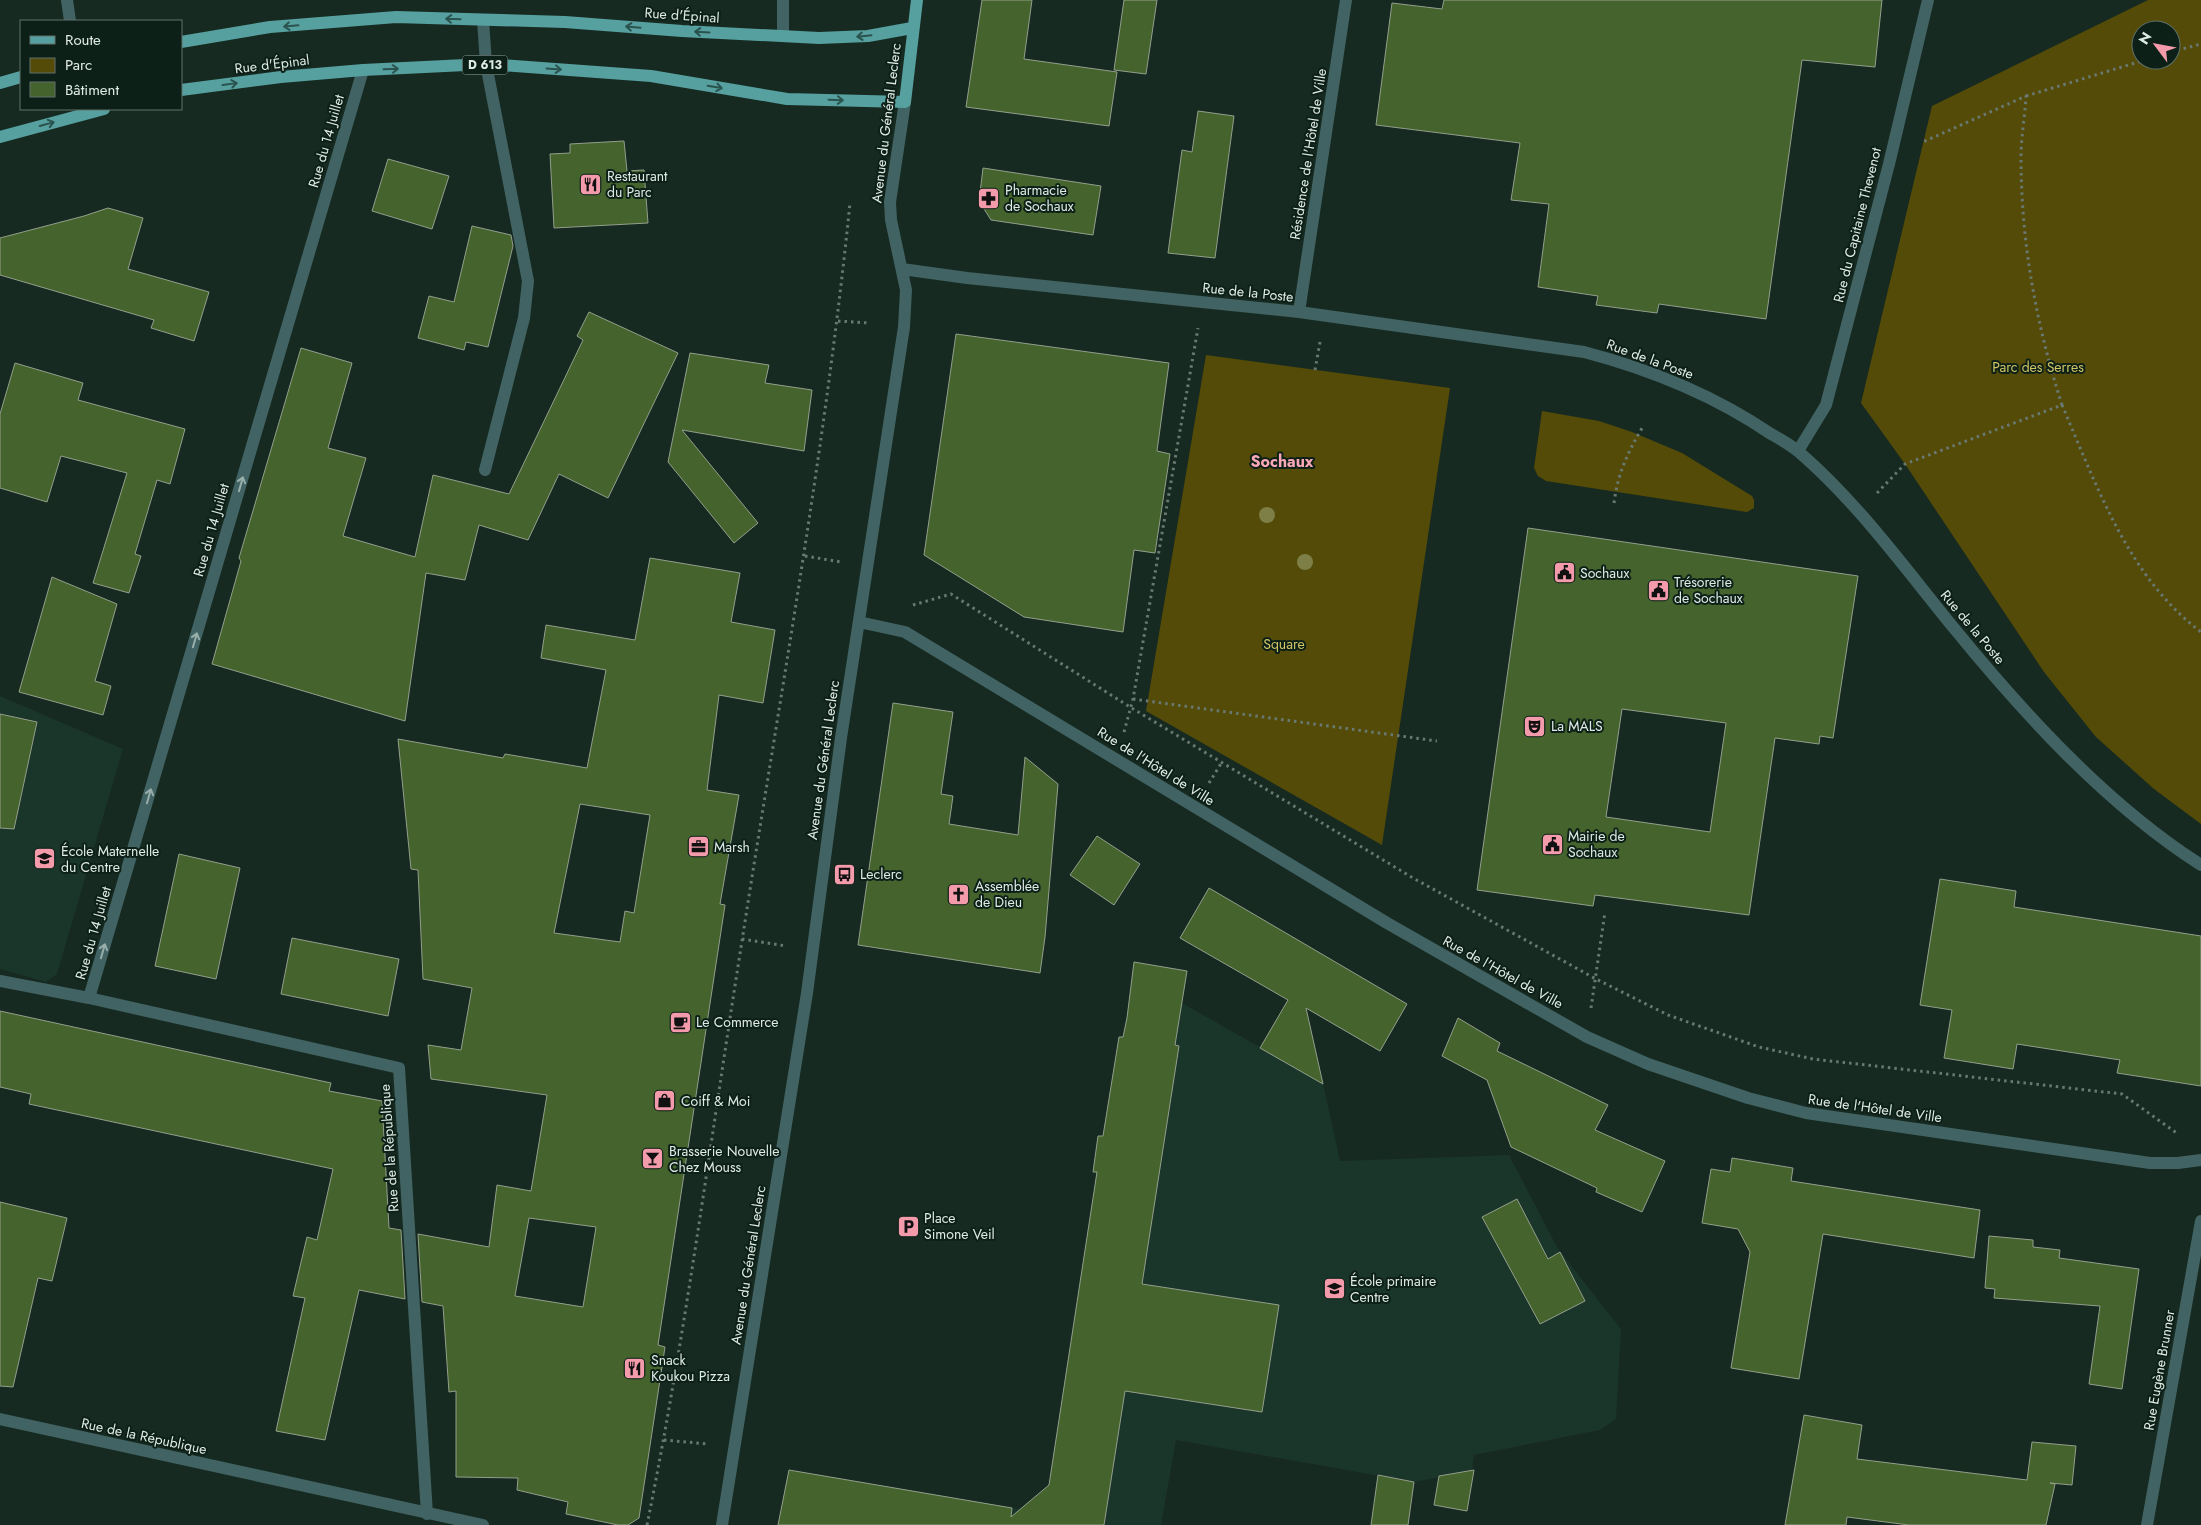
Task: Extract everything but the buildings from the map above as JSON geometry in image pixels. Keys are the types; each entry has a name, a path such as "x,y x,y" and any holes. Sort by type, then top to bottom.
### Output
{"main road":[{"name":"Avenue du Général Leclerc","path":"905,102 912,28 917,0"},
{"name":"Rue d'Épinal","path":"182,42 270,27 396,17 565,22 682,31 851,38 912,28"},
{"name":"Rue d'Épinal","path":"182,90 281,77 363,70 486,64 651,76 787,99 905,102"},
{"path":"0,83 20,77"},
{"path":"0,137 81,112 96,110"}],"street":[{"path":"67,0 70,20"},
{"path":"783,36 784,0"},
{"name":"Résidence de l'Hôtel de Ville","path":"1299,312 1346,0"},
{"name":"Rue du Capitaine Thevenot","path":"1798,451 1826,405 1928,0"},
{"path":"483,20 486,64 528,282 524,318 485,470"},
{"name":"Rue du 14 Juillet","path":"89,998 363,70"},
{"name":"Avenue du Général Leclerc","path":"722,1525 805,1002 867,565 904,328 906,290 891,220 890,202 905,102"},
{"name":"Rue de la Poste","path":"902,269 967,278 1299,312 1584,352 1620,362 1692,390 1750,420 1798,451 1859,511 1993,675 2058,744 2151,830 2201,865"},
{"name":"Rue de l'Hôtel de Ville","path":"859,622 905,632 1387,924 1587,1037 1648,1064 1806,1114 2150,1162 2178,1163 2201,1160"},
{"name":"Rue de la République","path":"0,981 89,998 399,1068 427,1514"},
{"name":"Rue Eugène Brunner","path":"2148,1525 2201,1221"},
{"name":"Rue de la République","path":"0,1419 483,1525"}],"path":[{"path":"2181,49 2201,44"},
{"path":"1888,164 1925,141 2026,96 2131,64"},
{"path":"2026,96 2021,156 2027,262 2047,358 2062,405 2100,494 2120,533 2146,574 2167,601 2201,632"},
{"path":"648,1525 664,1440 742,939 805,556 838,321 850,203"},
{"path":"1110,755 1123,734 1133,700 1202,302"},
{"path":"838,321 869,323"},
{"path":"1859,511 1905,464 2062,405"},
{"path":"1614,503 1617,480 1626,455 1642,428"},
{"path":"805,556 867,565"},
{"path":"905,632 913,604 951,594 1130,707 1413,878 1596,979 1668,1015 1759,1047 1813,1059 2122,1094 2185,1139"},
{"path":"1133,700 1437,742"},
{"path":"1587,1037 1605,912"},
{"path":"742,939 812,950"},
{"path":"664,1440 735,1447"}],"shaded area":[{"name":"École Maternelle du Centre","path":"0,696 123,749 57,974 46,982 0,969"},
{"name":"École primaire Centre","path":"1130,995 1182,1003 1323,1083 1340,1161 1509,1155 1558,1249 1621,1329 1616,1419 1600,1430 1474,1455 1472,1471 1414,1482 1176,1440 1161,1525 778,1525 789,1470 1020,1509 1049,1485 1097,1173 1093,1172 1098,1136 1103,1136 1119,1037 1123,1037"}],"green space":[{"name":"Parc des Serres","path":"2148,0 2201,0 2201,824 2154,789 2096,737 2044,672 1905,464 1861,403 1932,106"},
{"name":"Square","path":"1206,355 1450,388 1382,845 1146,711"},
{"path":"1542,411 1599,421 1632,432 1682,453 1752,496 1754,508 1747,512 1546,481 1538,476 1534,468"}],"place":[{"name":"Restaurant du Parc","path":"591,184"},
{"name":"Pharmacie de Sochaux","path":"989,198"},
{"name":"Sochaux","path":"1564,573"},
{"name":"Trésorerie de Sochaux","path":"1658,590"},
{"name":"La MALS","path":"1535,726"},
{"name":"Mairie de Sochaux","path":"1552,844"},
{"name":"Marsh","path":"698,847"},
{"name":"École Maternelle du Centre","path":"45,859"},
{"name":"Leclerc","path":"844,874"},
{"name":"Assemblée de Dieu","path":"959,894"},
{"name":"Le Commerce","path":"680,1022"},
{"name":"Coiff & Moi","path":"665,1101"},
{"name":"Brasserie Nouvelle Chez Mouss","path":"653,1159"},
{"name":"Place Simone Veil","path":"908,1226"},
{"name":"École primaire Centre","path":"1334,1289"},
{"name":"Snack Koukou Pizza","path":"635,1368"}],"district":[{"name":"Sochaux","path":"1282,461"}]}
